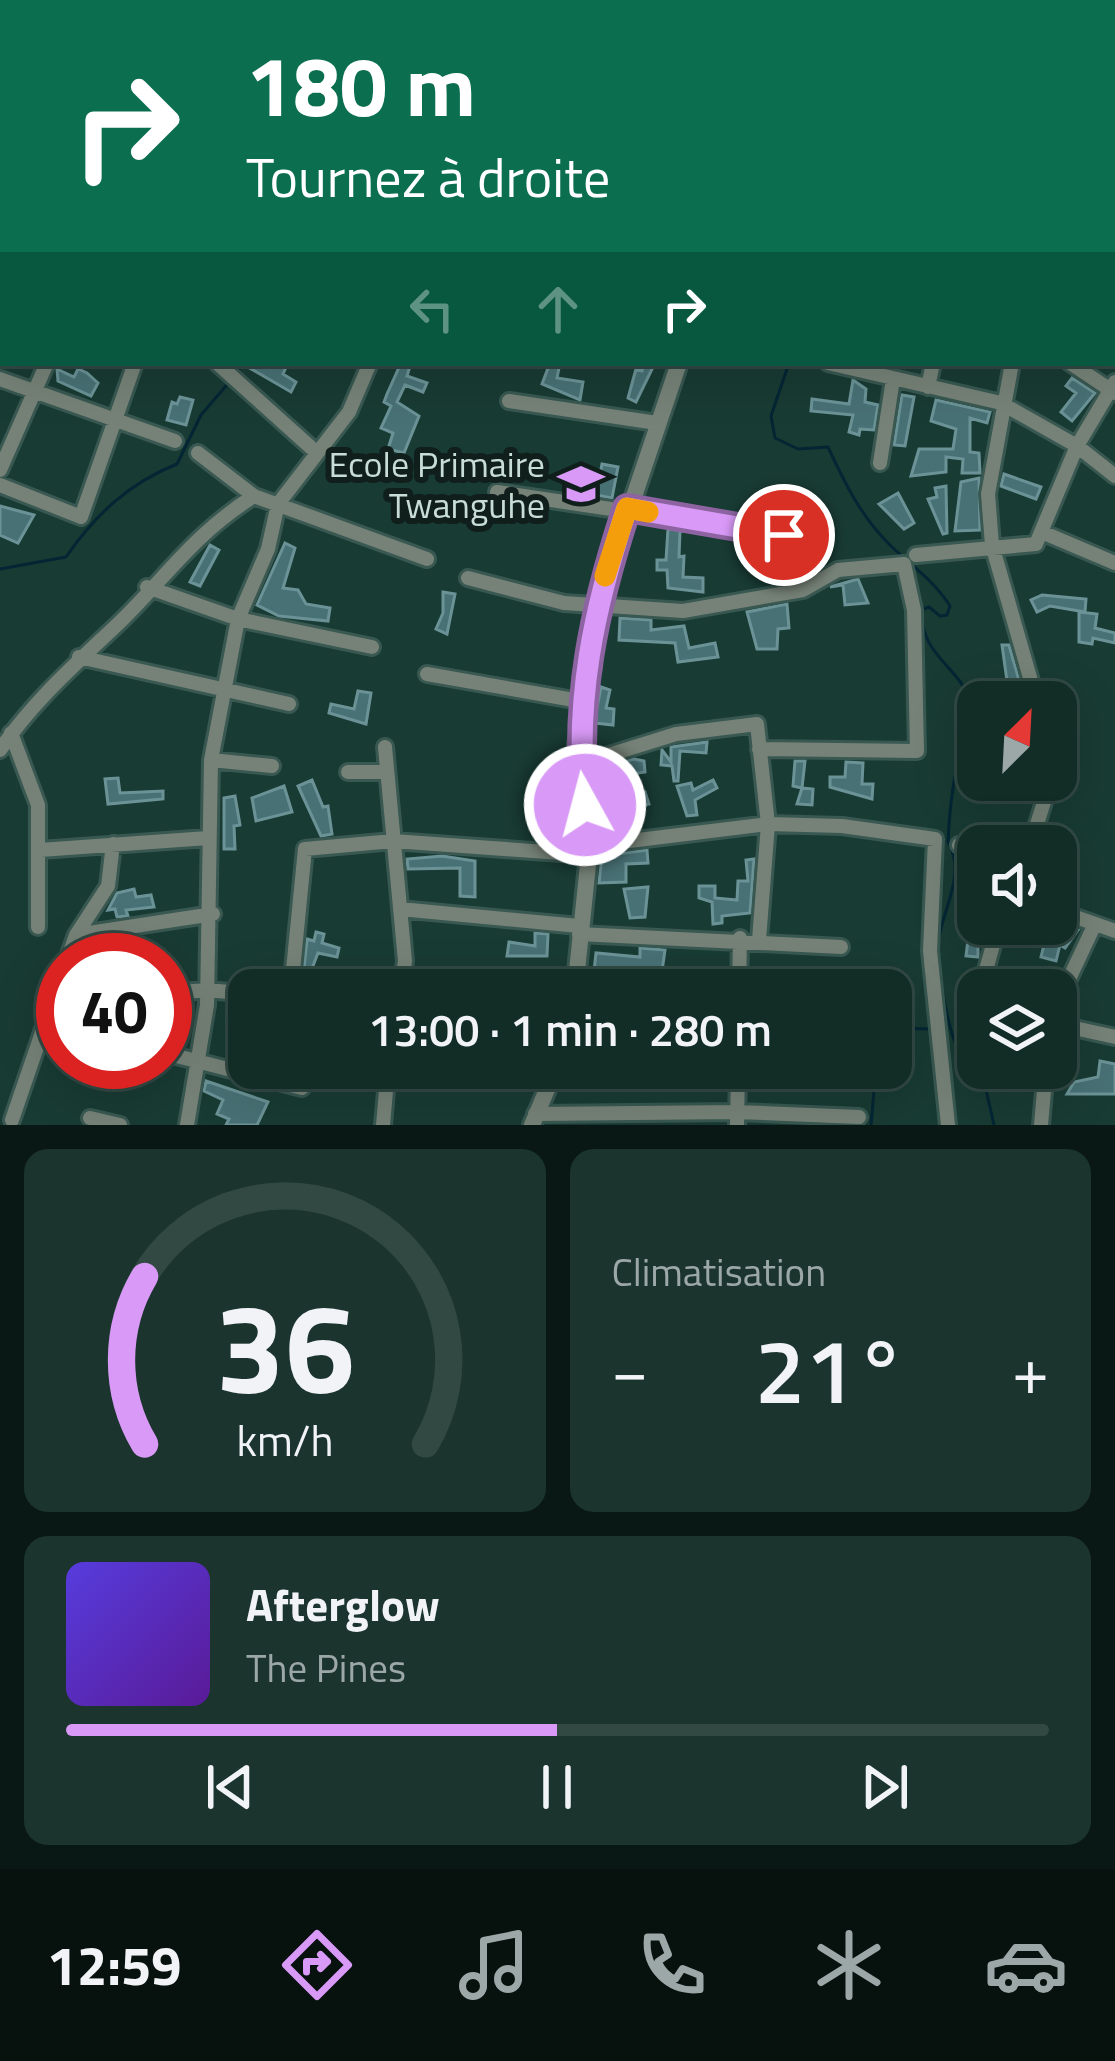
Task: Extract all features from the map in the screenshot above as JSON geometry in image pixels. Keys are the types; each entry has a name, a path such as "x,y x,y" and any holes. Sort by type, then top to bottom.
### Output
{"street":[{"path":"0,470 45,366"},
{"path":"0,485 81,517 134,366"},
{"path":"220,366 317,453"},
{"path":"187,1125 200,1060 213,914 208,838 211,760 238,619 268,550 278,505 349,412 369,366"},
{"path":"576,969 589,850 577,744 595,606 678,366"},
{"path":"840,366 1001,403 1077,446 1115,476"},
{"path":"928,387 932,366"},
{"path":"1011,366 988,475 992,545 1031,681"},
{"path":"916,556 1036,544 1077,446 1114,388 1075,366"},
{"path":"0,379 175,442"},
{"path":"880,463 893,379"},
{"path":"509,400 657,423"},
{"path":"198,453 254,496 427,559"},
{"path":"497,492 784,535"},
{"path":"0,750 80,657 209,525 254,496"},
{"path":"1044,533 1115,563"},
{"path":"468,578 595,606 683,611 803,590 838,570 904,564 914,610 917,751 759,749"},
{"path":"147,587 238,619 373,647"},
{"path":"80,657 289,704"},
{"path":"427,674 585,702"},
{"path":"580,764 676,734 757,724 768,824 759,940"},
{"path":"11,733 38,805 38,927"},
{"path":"385,747 401,969"},
{"path":"211,760 272,766"},
{"path":"348,772 387,772"},
{"path":"293,969 305,849 394,841 589,850 768,824 842,826 934,838 930,951 947,1125"},
{"path":"40,850 208,838"},
{"path":"77,933 108,886 113,844"},
{"path":"400,909 579,930 842,947"},
{"path":"89,933 213,914"},
{"path":"1077,919 1115,932"},
{"path":"1074,969 1094,926"},
{"path":"739,969 740,938"},
{"path":"192,991 228,992"},
{"path":"1077,1029 1115,1037"},
{"path":"192,1058 228,1068"},
{"path":"12,1120 36,1062"},
{"path":"382,1125 386,1089"},
{"path":"547,1089 533,1119 859,1117"},
{"path":"1041,1125 1044,1089"},
{"path":"90,1118 120,1125"}],"building":[{"path":"246,366 287,366 283,374 296,382 291,392"},
{"path":"400,366 410,366 407,376 427,383 423,392 405,385 397,402 419,416 404,453 388,449 393,433 381,428 391,406 384,402"},
{"path":"549,366 559,366 557,378 583,382 580,400 542,384"},
{"path":"643,366 654,366 636,402 628,398 636,369 642,371"},
{"path":"57,369 74,377 78,369 87,373 98,383 91,396 58,381"},
{"path":"1072,378 1095,393 1072,421 1061,412 1076,393 1066,386"},
{"path":"853,380 866,389 865,402 878,405 874,430 860,429 859,435 849,432 853,415 811,411 812,399 849,404"},
{"path":"902,395 914,397 905,446 894,445"},
{"path":"180,397 193,400 186,425 167,420 172,402 177,404"},
{"path":"936,400 990,412 987,423 970,418 970,452 979,453 980,473 962,473 963,459 946,457 946,472 911,476 919,449 953,449 956,429 931,421"},
{"path":"602,464 618,467 612,498 596,495"},
{"path":"1004,474 1041,487 1036,499 1001,486"},
{"path":"979,478 980,530 955,531 961,482"},
{"path":"946,486 947,533 943,534 928,499 937,497 935,488"},
{"path":"898,493 914,523 904,529 879,504"},
{"path":"0,506 34,515 18,543 0,535"},
{"path":"668,529 685,531 680,531 683,577 703,578 703,592 668,588 667,570 657,570 657,560 666,560"},
{"path":"285,543 295,548 283,588 298,590 306,604 330,608 328,621 279,616 257,605"},
{"path":"210,545 219,550 200,586 190,582"},
{"path":"829,546 829,550 802,559 802,577 793,577 792,557 744,549"},
{"path":"858,579 868,603 845,605 843,585 830,587"},
{"path":"443,592 455,594 447,634 436,629 443,613"},
{"path":"1042,595 1086,599 1085,612 1050,606 1037,612 1031,600"},
{"path":"787,604 789,628 778,629 777,649 757,649 747,612"},
{"path":"1079,612 1097,614 1095,628 1115,633 1115,643 1093,638 1092,644 1079,642"},
{"path":"620,618 651,620 651,630 684,626 689,648 715,643 718,657 678,662 675,643 619,640"},
{"path":"1002,645 1009,645 1019,681 1007,681"},
{"path":"601,687 610,690 606,708 614,709 613,725 594,723"},
{"path":"358,691 371,693 366,724 329,713 331,704 354,709"},
{"path":"707,742 706,753 680,751 678,781 674,781 672,766 661,765 662,750 671,762 671,747"},
{"path":"634,759 644,761 645,772 625,775 629,798 645,792 649,804 627,811 629,821 611,824 611,831 599,831 599,819 606,819 596,782 608,779 604,768"},
{"path":"795,761 805,761 802,788 793,786"},
{"path":"846,762 863,763 862,784 873,784 872,799 830,787 830,777 845,777"},
{"path":"118,778 120,793 163,791 163,799 108,804 105,779"},
{"path":"312,780 323,807 328,806 332,834 321,836 298,786"},
{"path":"713,780 717,788 695,800 697,815 687,816 677,786 691,783 693,790"},
{"path":"284,786 292,812 256,821 252,798"},
{"path":"802,788 813,789 812,805 797,804"},
{"path":"235,796 240,825 234,826 235,849 224,849 224,798"},
{"path":"647,850 648,863 626,864 626,882 599,883 602,856"},
{"path":"442,856 475,861 475,897 460,896 460,868 408,869 407,859"},
{"path":"754,859 750,913 722,916 722,923 713,924 712,902 699,898 699,886 715,886 715,898 737,900 738,881 748,881 746,860"},
{"path":"648,887 645,917 630,918 624,889"},
{"path":"134,889 136,897 151,895 154,907 126,910 128,916 117,917 115,909 108,910 117,893"},
{"path":"316,932 324,934 322,943 339,948 337,957 318,953 312,969 306,969 307,939 314,941"},
{"path":"535,933 548,934 547,956 507,956 509,942 535,946"},
{"path":"967,945 978,945 978,957 966,956"},
{"path":"1044,945 1060,945 1056,961 1041,957"},
{"path":"640,948 665,950 662,969 594,969 596,953 640,957"},
{"path":"1100,1061 1115,1064 1115,1094 1067,1094 1077,1089 1077,1081 1098,1077"},
{"path":"206,1081 268,1102 257,1125 226,1125 229,1119 217,1114 223,1100 204,1091"}],"waterway":[{"path":"236,372 242,366"},
{"path":"788,366 771,416 775,438 798,449 828,447 870,522 950,606 947,615 940,616 929,607 923,609 923,624 932,648 964,688 972,709 952,793 948,842 954,879 938,943 943,996 957,1044"},
{"path":"0,569 66,557 114,502 177,464 201,415 231,380"},
{"path":"912,1029 931,1029"},
{"path":"871,1125 874,1089"},
{"path":"986,1089 994,1125"}],"slow traffic":[{"path":"605,576 627,508 648,512"}],"place":[{"name":"Ecole Primaire Twanguhe","path":"581,484"}],"route":[{"path":"585,805 577,744 592,667 591,624 627,508 784,535"}]}
